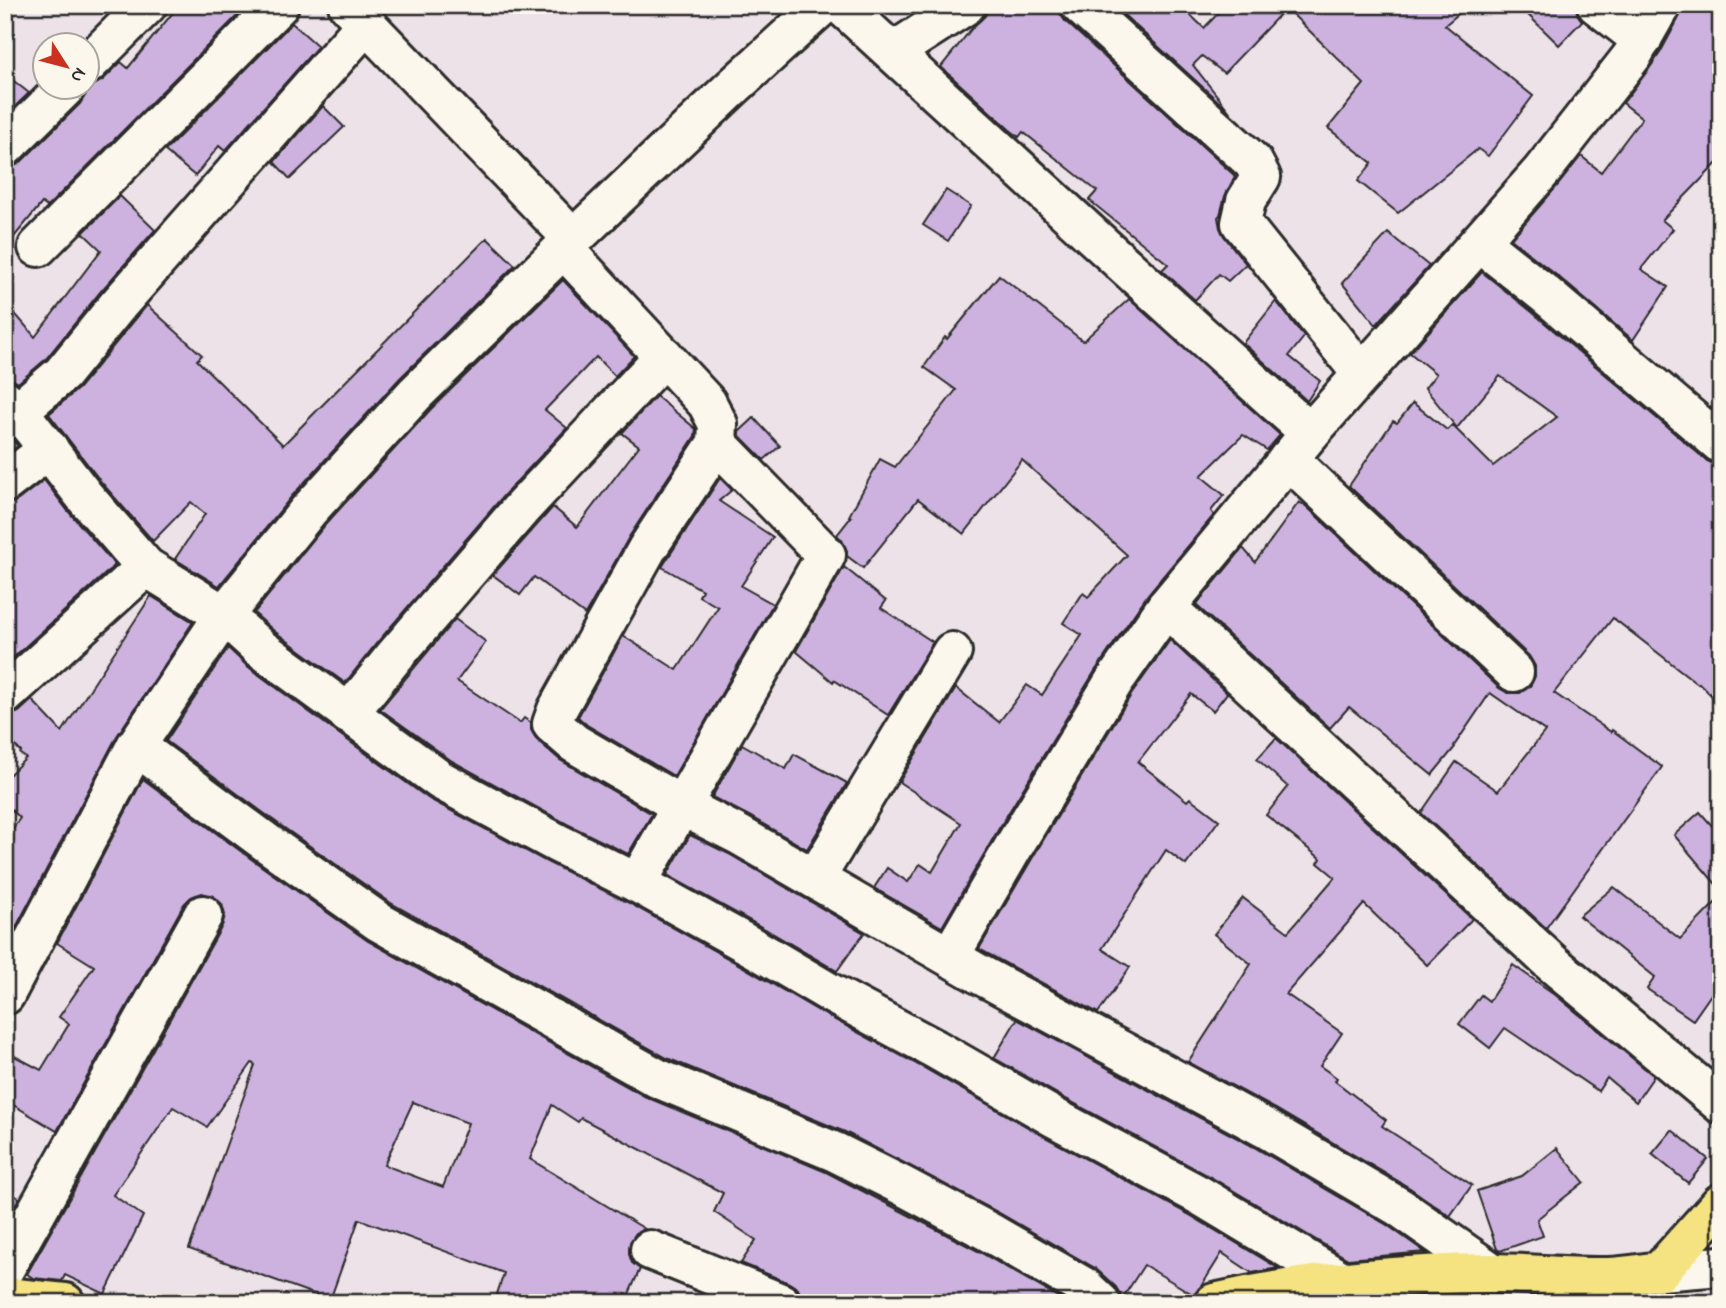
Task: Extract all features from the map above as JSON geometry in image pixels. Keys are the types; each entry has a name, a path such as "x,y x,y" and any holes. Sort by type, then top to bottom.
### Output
{"main road":[{"path":"1214,1303 1251,1294 1416,1274 1493,1273 1605,1290 1660,1271 1721,1203"},
{"path":"10,1291 65,1303"}],"street":[{"path":"102,51 147,5"},
{"path":"38,247 279,5"},
{"path":"5,995 136,746 225,615 308,511 415,394 568,244 823,5"},
{"path":"841,5 1143,283 1514,672"},
{"path":"893,52 966,5"},
{"path":"1080,5 1254,162 1261,177 1246,201 1241,223 1362,374"},
{"path":"1597,5 1642,40"},
{"path":"950,956 1113,683 1166,607 1299,446 1542,171 1632,56 1661,5"},
{"path":"1342,1281 1199,1195 1055,1118 637,883 440,780 260,648 225,615 146,567 11,406 62,374 357,15 568,244 707,402 719,424 717,443 648,549 552,724 574,743 682,806 739,835 991,980 1265,1128 1399,1207 1493,1273"},
{"path":"5,147 51,102"},
{"path":"1479,242 1546,295 1721,444"},
{"path":"348,714 521,509 664,356"},
{"path":"637,883 826,555 717,443"},
{"path":"5,483 49,449"},
{"path":"5,695 146,567"},
{"path":"1166,607 1553,964 1721,1104"},
{"path":"815,879 952,652"},
{"path":"136,746 379,922 657,1078 835,1152 912,1191 1084,1287 1101,1303"},
{"path":"10,1291 203,915"},
{"path":"650,1250 781,1303"},
{"path":"1660,1271 1721,1266"}],"building":[{"path":"179,5 248,5 47,207 42,203 5,248 5,168 20,163 81,102 102,102 102,81 121,62 128,68"},
{"path":"990,5 1059,5 1059,12 1065,21 1235,176 1218,217 1224,236 1246,264 1228,281 1219,274 1195,300 1162,270 1168,264 1089,200 1097,191 1023,132 1019,137 941,67 985,16"},
{"path":"1113,5 1180,5 1204,28 1226,5 1469,5 1445,25 1533,96 1488,156 1478,149 1398,213 1358,181 1372,163 1328,128 1364,84 1286,8 1224,73 1202,56 1193,65 1230,112"},
{"path":"1518,5 1576,5 1577,14 1582,21 1559,45"},
{"path":"1683,5 1721,5 1721,159 1662,220 1673,229 1641,269 1668,287 1633,340 1511,239 1581,156 1601,172 1642,118 1623,103 1660,53"},
{"path":"292,23 318,46 225,151 219,146 195,176 165,151"},
{"path":"5,74 29,93 5,116"},
{"path":"323,106 344,127 290,179 274,162"},
{"path":"946,190 971,206 948,241 923,225"},
{"path":"120,196 155,230 46,359 18,383 5,379 5,302 35,337 101,250 83,233"},
{"path":"1388,233 1429,266 1376,325 1342,283"},
{"path":"487,238 515,265 399,379 292,496 219,586 175,559 205,514 191,502 153,541 102,483 49,414 79,388 147,305 202,355 197,360 283,445"},
{"path":"1482,272 1707,461 1721,465 1721,705 1699,683 1613,618 1554,693 1611,732 1612,730 1662,767 1546,928 1421,813 1456,762 1498,791 1545,731 1490,693 1455,747 1432,775 1349,707 1330,728 1196,605 1243,548 1255,562 1299,502 1499,688 1508,693 1520,693 1530,686 1535,676 1535,666 1529,656 1349,486 1393,421 1397,423 1413,403 1447,430 1452,425 1493,466 1557,417 1500,376 1457,428 1425,388 1436,374 1410,353"},
{"path":"999,275 1083,341 1129,299 1280,435 1267,450 1243,435 1201,476 1224,495 1211,511 1214,515 1148,594 1095,671 942,927 874,888 887,868 908,882 920,864 932,872 961,823 899,782 956,688 999,722 1027,685 1042,695 1082,635 1063,623 1083,593 1088,597 1127,555 1022,460 964,534 918,499 863,568 847,556 842,540 837,535 851,517 849,516 880,459 895,467 956,390 924,367 945,337 947,339"},
{"path":"563,280 634,356 615,376 596,357 545,410 567,428 504,495 345,683 254,613 325,525 431,409"},
{"path":"1276,301 1304,337 1289,356 1320,381 1307,401 1243,343"},
{"path":"656,396 696,429 695,436 629,537 585,615 534,577 520,595 493,575 553,507 577,527 639,446 622,433"},
{"path":"754,418 780,446 764,460 739,435"},
{"path":"5,432 18,446 5,455"},
{"path":"720,478 732,490 719,501 773,537 741,586 773,604 674,776 587,725 578,717 623,636 677,670 718,607 699,596 702,590 662,567"},
{"path":"44,480 115,565 5,665 5,504 18,500"},
{"path":"844,567 886,601 881,608 933,642 888,715 834,680 833,682 796,651"},
{"path":"151,596 193,622 117,736 5,948 5,841 20,818 5,803 5,779 26,758 5,735 5,716 19,712 32,700 62,732"},
{"path":"455,619 486,642 457,681 520,723 524,718 531,723 531,730 537,740 560,760 652,814 628,854 452,761 380,709"},
{"path":"1170,640 1227,693 1213,711 1191,694 1138,762 1187,801 1190,798 1219,820 1186,865 1166,850 1102,949 1130,967 1098,1013 979,949 1131,695"},
{"path":"228,648 247,666 429,799 627,902 822,1013 1188,1214 1278,1268 1252,1273 1222,1253 1194,1295 1144,1265 1122,1299 1116,1287 1095,1268 999,1213 845,1132 667,1058 391,903 166,741"},
{"path":"1276,738 1472,919 1427,965 1364,904 1286,994 1342,1033 1320,1066 1337,1078 1335,1081 1386,1120 1382,1126 1472,1185 1450,1216 1410,1188 1276,1109 1188,1062 1251,964 1214,934 1243,898 1288,932 1335,877 1318,863 1321,859 1266,815 1288,787 1257,759"},
{"path":"742,744 786,769 794,754 847,783 807,849 712,797"},
{"path":"143,779 368,941 646,1097 826,1172 978,1251 1068,1303 819,1303 800,1294 798,1289 789,1283 741,1263 756,1240 714,1212 723,1193 581,1118 578,1122 552,1105 530,1159 645,1229 636,1233 630,1242 629,1254 632,1263 640,1269 625,1303 494,1303 504,1273 359,1219 330,1300 189,1249 255,1065 252,1063 207,1127 173,1107 113,1195 143,1216 105,1294 65,1275 62,1281 33,1278 27,1274 222,926 225,915 222,904 213,896 202,893 191,897 184,904 57,1131 5,1100 5,1051 41,1070 69,1024 59,1017 94,966 57,943","holes":["413,1102 468,1123 443,1187 384,1165"]},
{"path":"1700,812 1721,836 1721,890 1674,835"},
{"path":"690,835 729,854 864,933 837,971 667,875"},
{"path":"1614,887 1680,939 1721,897 1721,980 1693,1020 1647,989 1655,977 1579,916"},
{"path":"1513,965 1553,993 1654,1076 1636,1102 1607,1078 1598,1091 1505,1028 1490,1048 1459,1024 1481,995 1489,1001"},
{"path":"1017,1019 1254,1147 1387,1225 1425,1252 1348,1259 1209,1176 994,1058"},
{"path":"1672,1130 1708,1159 1688,1183 1652,1154"},
{"path":"1557,1148 1584,1182 1537,1219 1543,1236 1500,1251 1477,1191 1522,1176"},
{"path":"5,1190 19,1198 5,1223"},
{"path":"1441,1296 1447,1303 1349,1303 1387,1299"}]}
